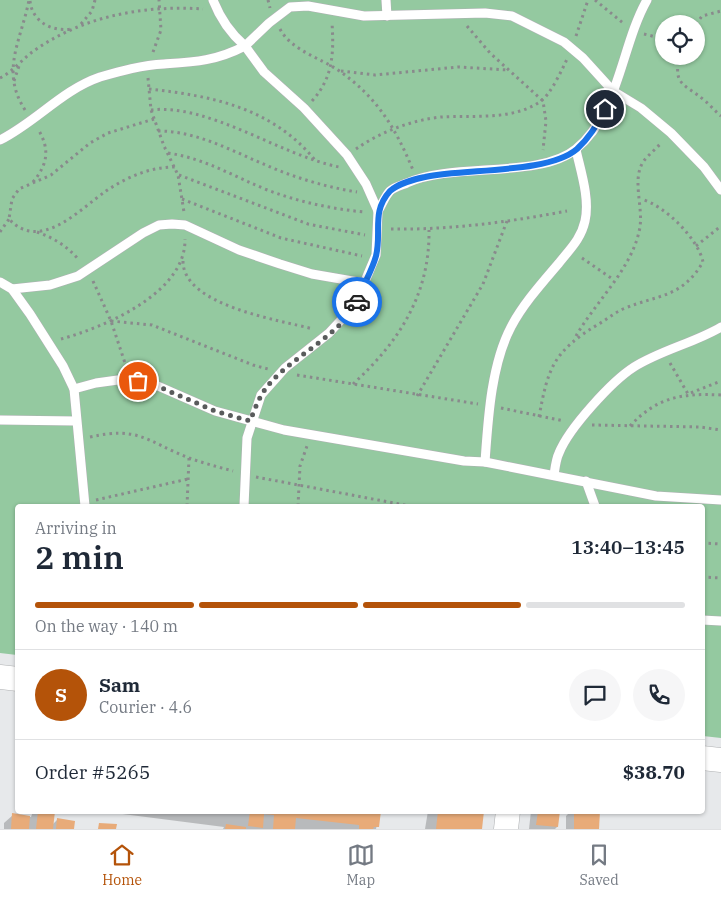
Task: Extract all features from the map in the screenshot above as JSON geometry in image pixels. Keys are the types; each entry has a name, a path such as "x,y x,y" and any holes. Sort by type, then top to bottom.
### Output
{"street":[{"path":"0,677 15,679"},
{"path":"705,758 721,760"},
{"path":"506,829 508,814"}],"lane":[{"path":"213,0 217,11 232,35 245,46 264,72 304,108 347,155 366,184 378,210 376,255 355,305 329,333 281,372 261,395 250,421 244,474 244,504"},
{"path":"386,0 387,16"},
{"path":"378,210 391,190 415,179 460,171 536,164 556,159 576,150 597,126 613,91 632,30 646,0"},
{"path":"0,140 34,120 65,94 98,78 149,66 193,63 226,56 245,46 290,7 308,6 364,16 485,13 512,16 533,25 570,47 613,91 641,108 671,133 704,167 721,190"},
{"path":"485,462 490,406 500,358 511,328 532,296 579,238 586,220 585,191 576,150"},
{"path":"12,290 50,285 78,276 143,233 159,225 185,225 239,250 280,264 312,274 364,283"},
{"path":"0,282 12,290 48,343 74,389 86,504"},
{"path":"554,475 559,453 577,424 611,387 634,367 665,352 702,338 721,327"},
{"path":"74,389 96,383 125,379 150,383 215,411 250,421 311,434 464,461 485,462 656,496 721,500"},
{"path":"0,420 76,421"},
{"path":"586,481 594,504"},
{"path":"705,620 721,621"}],"path":[{"path":"29,0 36,17 47,26 57,30 76,27 106,17 161,9 211,10"},
{"path":"27,113 14,84 12,70 29,0"},
{"path":"0,78 40,47 76,27 88,16 95,0"},
{"path":"159,0 161,30 149,66 151,110 167,153 178,175 185,225 183,266 192,284 211,298 270,318 329,333"},
{"path":"574,42 588,0"},
{"path":"594,0 632,30 655,37"},
{"path":"304,108 322,89 331,66 332,10"},
{"path":"705,15 721,11"},
{"path":"459,14 470,32 543,101"},
{"path":"274,19 283,35 293,44 339,71 373,98 394,130 414,172"},
{"path":"542,153 546,121 543,101 568,58"},
{"path":"14,84 20,62"},
{"path":"677,65 676,70 678,78 686,88 703,99 721,116"},
{"path":"339,71 375,75 458,67 509,70"},
{"path":"149,89 212,98 234,104 288,132 299,141 315,160"},
{"path":"347,155 369,140 394,130 439,118 509,113 543,101"},
{"path":"151,110 160,108 214,120 315,160 347,168"},
{"path":"0,232 9,219 12,199 19,190 51,174 90,143 108,133 118,128 154,119"},
{"path":"33,182 44,166 47,156 46,147 38,128"},
{"path":"158,131 185,134 210,140 286,173 340,189 358,192"},
{"path":"539,417 546,379 555,360 574,338 629,259 640,227 641,199 638,174 644,161 671,133"},
{"path":"167,153 207,162 269,190 295,199 343,210 365,212"},
{"path":"36,232 57,226 75,216 106,191 145,171 175,167"},
{"path":"178,175 308,224 332,230 369,235"},
{"path":"182,199 281,238 364,256"},
{"path":"574,338 622,309 672,293 689,283 703,262 701,252 683,229 654,202 641,199"},
{"path":"391,229 428,230 568,212"},
{"path":"9,219 18,228 51,237 63,244 83,265"},
{"path":"417,396 483,284 507,221"},
{"path":"696,246 721,226"},
{"path":"352,385 388,349 414,306 428,264 428,230"},
{"path":"48,343 111,321 170,281 183,258"},
{"path":"582,258 614,280"},
{"path":"91,279 111,321 127,368"},
{"path":"111,321 152,325 253,365 352,385 490,406 577,424 700,427 721,430"},
{"path":"665,352 676,376 688,394"},
{"path":"630,426 645,410 721,382"},
{"path":"688,394 721,395"},
{"path":"80,439 110,432 125,432 144,436 189,458 244,474 297,487 398,504"},
{"path":"298,504 297,487 300,466 311,434"},
{"path":"187,504 189,458"},
{"path":"86,504 188,480"},
{"path":"705,542 721,544"},
{"path":"705,577 721,578"}],"green space":[{"path":"0,0 721,0 721,738 705,736 705,504 15,504 15,655 0,653"}],"building":[{"path":"12,813 30,816 29,829 11,829"},
{"path":"38,814 55,814 53,829 36,829"},
{"path":"250,814 264,814 263,828 248,826"},
{"path":"264,814 381,814 379,827 374,827 373,829 359,829 359,825 296,818 295,829 273,829 274,815"},
{"path":"438,814 484,814 482,829 436,829"},
{"path":"538,814 560,814 558,827 536,825"},
{"path":"574,814 600,814 599,829 574,829"},
{"path":"57,818 75,821 74,829 56,829"},
{"path":"99,823 117,824 116,829 98,829"},
{"path":"226,824 246,827 246,829 225,829"}],"way so far":[{"path":"138,381 150,383 215,411 250,421 261,395 271,382 285,368 341,322 357,302"}],"route":[{"path":"357,302 376,255 378,210 391,190 415,179 440,174 508,168 556,159 576,150 597,126 605,109"}]}
